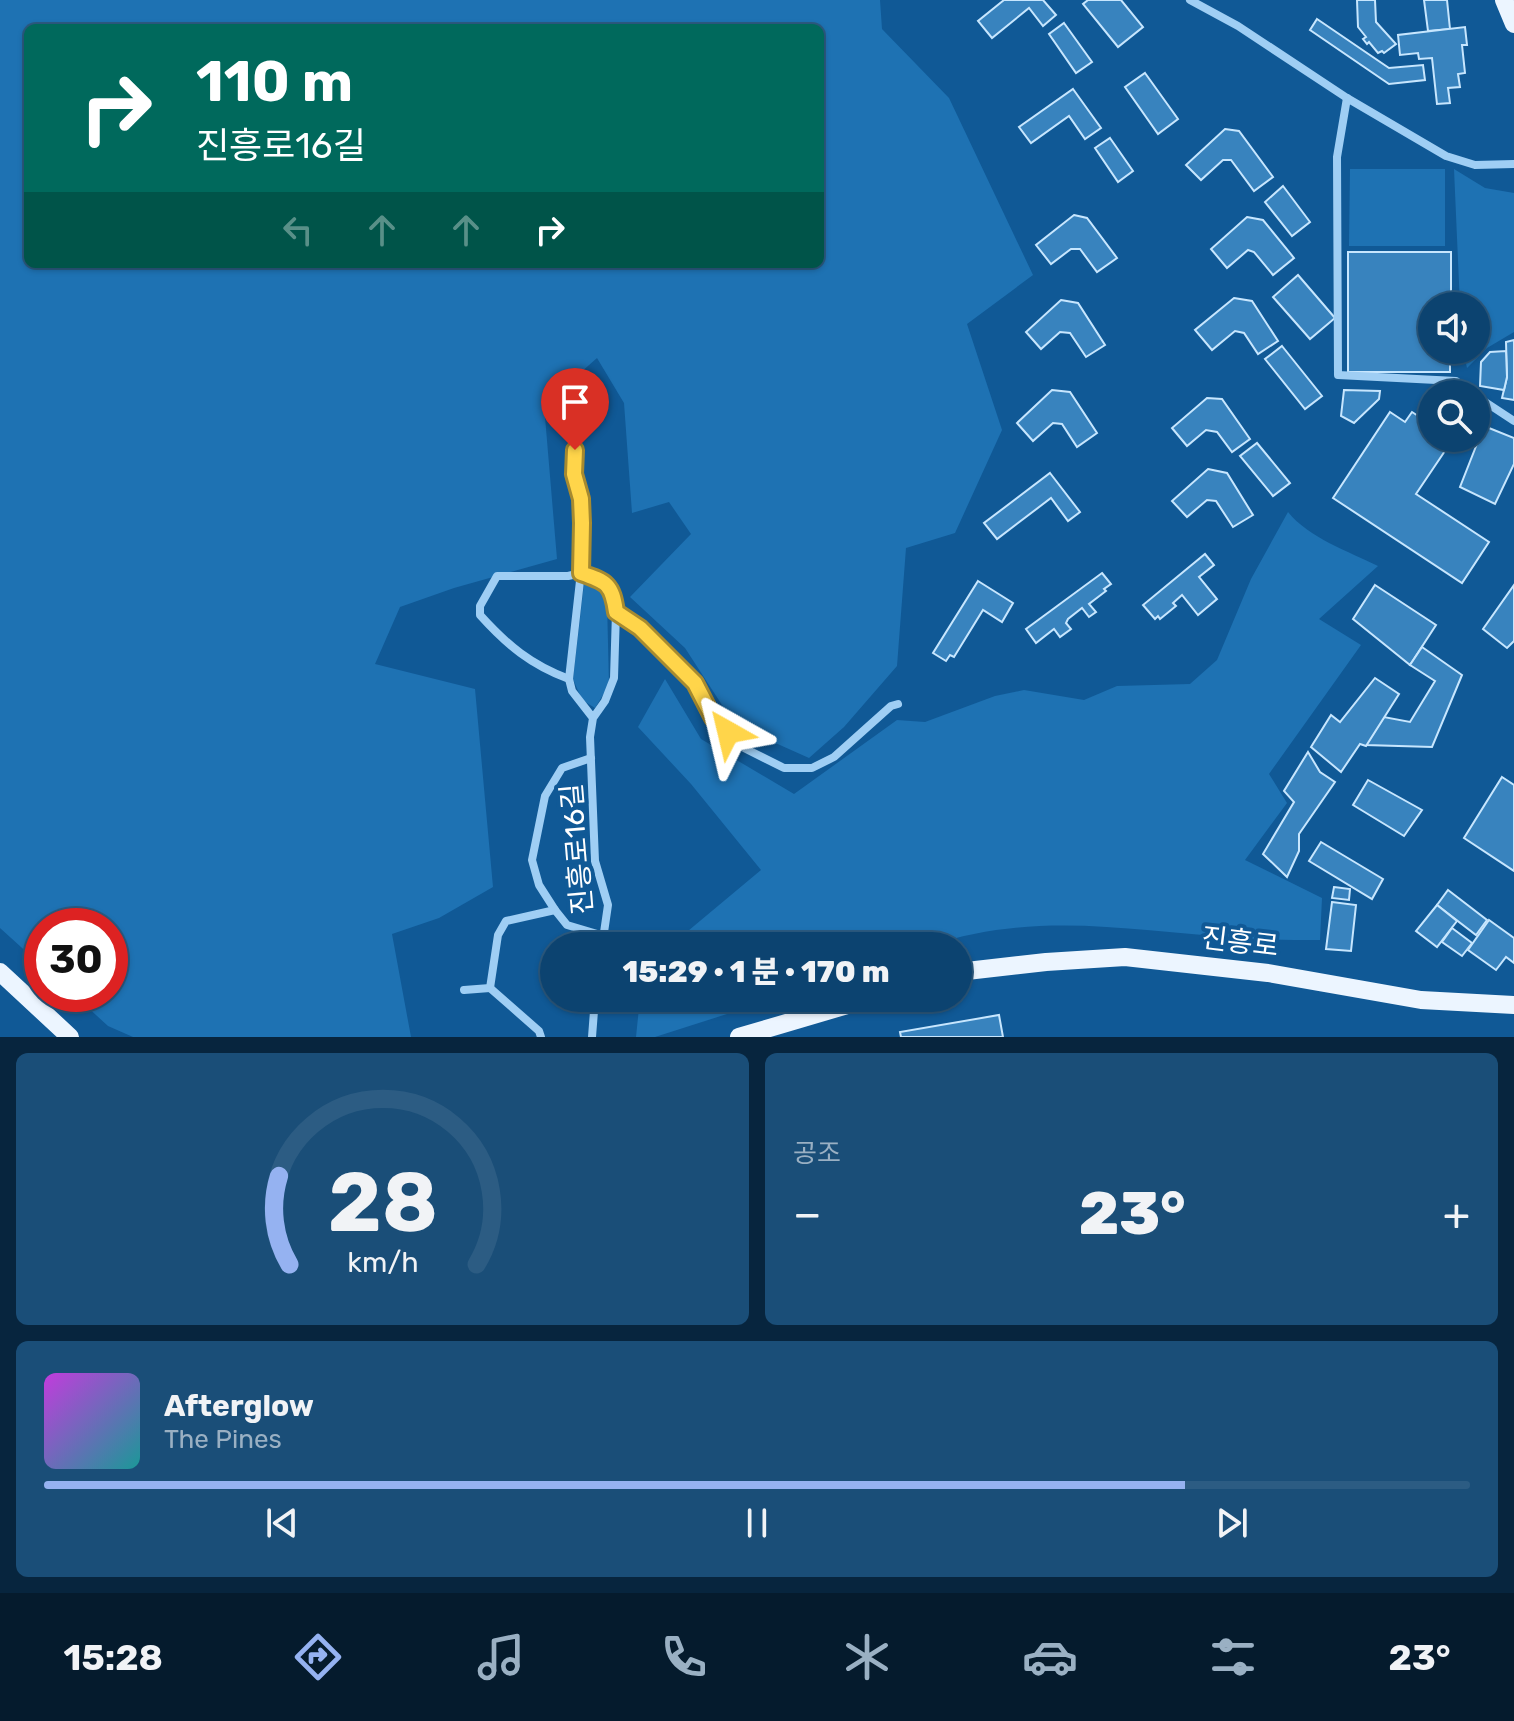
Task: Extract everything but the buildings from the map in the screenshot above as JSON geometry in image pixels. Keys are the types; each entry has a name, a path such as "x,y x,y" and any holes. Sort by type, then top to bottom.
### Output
{"main road":[{"path":"1504,0 1514,24"},
{"name":"진흥로","path":"972,970 1125,957 1268,973 1421,1000 1514,1005"},
{"path":"0,972 70,1037"},
{"path":"739,1037 824,1012"}],"street":[{"path":"1190,0 1238,26 1347,98 1446,156 1475,165 1514,164"},
{"path":"1347,98 1337,157 1338,375 1436,380"},
{"path":"1490,405 1514,421"},
{"path":"569,679 540,668 502,639 480,615 480,606 497,576 568,576 581,573 605,582 613,591 616,612 614,678 605,701 593,718 572,691 569,679 581,573 582,523 575,462 586,407"},
{"path":"616,612 640,628 695,683 713,718 742,747 784,768 812,768 834,757 891,706 898,704"},
{"name":"진흥로16길","path":"593,718 590,737 595,861 608,905 605,932"},
{"name":"진흥로16길","path":"591,758 562,768 545,796 532,860 539,885 567,925 591,932"},
{"path":"490,988 498,935 506,921 555,910"},
{"path":"464,990 490,988 539,1031 541,1037"},
{"path":"592,1037 594,1012"}],"shaded area":[{"path":"0,0 880,0 882,29 949,98 1033,275 967,324 1002,430 955,533 906,548 897,666 844,727 809,758 735,725 685,648 630,597 691,534 669,502 632,513 624,403 597,358 544,405 557,559 400,607 375,664 475,689 493,887 439,918 392,934 411,1037 133,1037 108,1026 93,1012 128,1012 128,908 24,908 24,950 0,928"},
{"path":"1350,169 1445,169 1445,246 1349,246"},
{"path":"1454,169 1485,188 1514,193 1514,332 1490,346 1490,292 1459,292"},
{"path":"1288,512 1318,537 1378,566 1319,619 1361,645 1269,774 1287,803 1245,860 1322,898 1320,940 1250,939 1084,926 1046,926 972,935 972,932 687,932 761,870 691,784 638,727 665,679 701,739 794,794 897,720 925,722 995,696 1024,690 1084,700 1117,686 1190,684 1217,660 1251,579"},
{"path":"584,584 600,589 607,602 609,685 595,708 582,700 573,679"},
{"path":"639,1012 733,1012 655,1037 636,1037"}],"route":[{"path":"575,450 574,474 581,499 581,573 605,582 613,591 616,612 640,628 695,683 713,718 728,732"}]}
